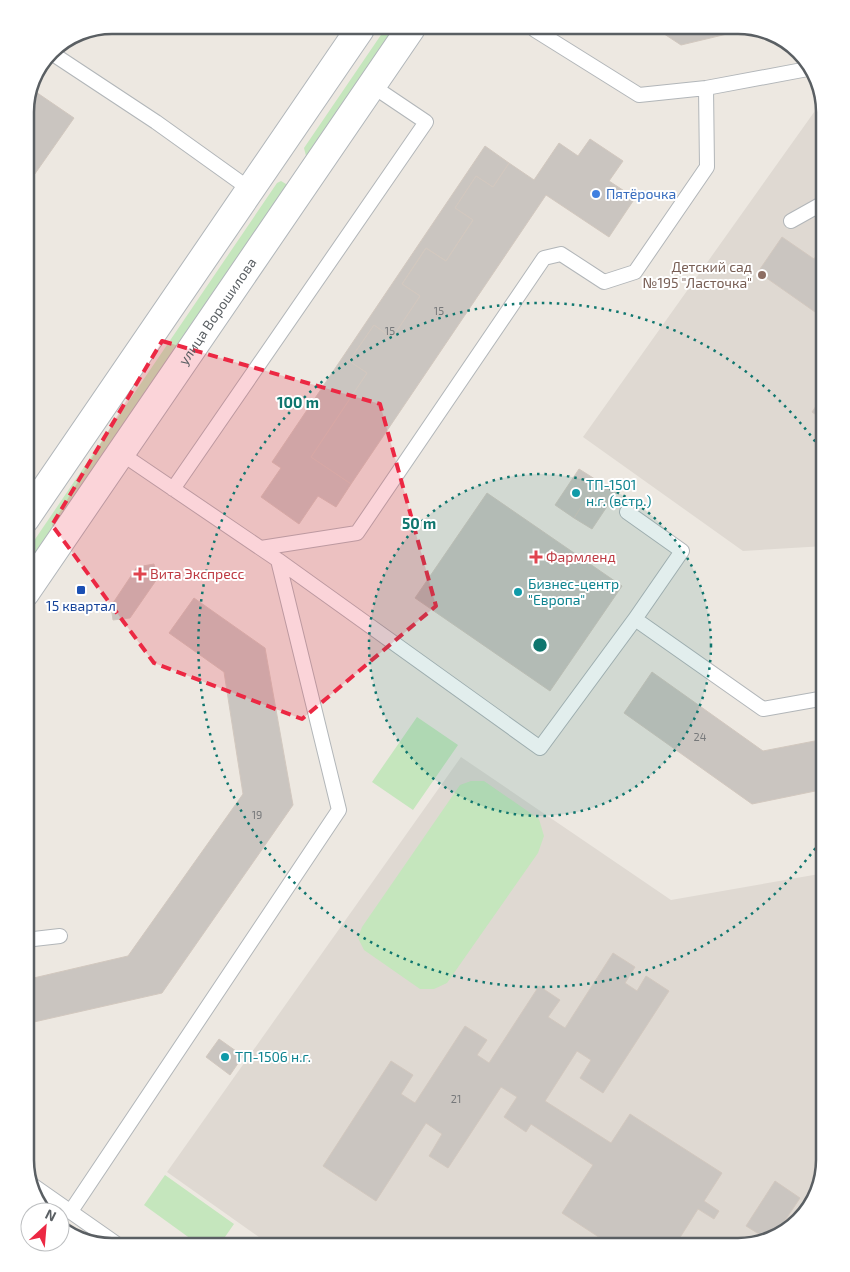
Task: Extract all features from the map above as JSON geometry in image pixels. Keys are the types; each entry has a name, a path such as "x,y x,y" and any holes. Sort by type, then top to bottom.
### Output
{"main road":[{"path":"34,506 357,34"},
{"name":"улица Ворошилова","path":"34,580 406,34"},
{"path":"275,156 307,179"}],"lane":[{"path":"541,34 639,95 706,88 804,70"},
{"path":"57,57 156,122 250,190"},
{"path":"173,489 426,122 371,85"},
{"path":"261,548 357,533 544,258 561,254 604,282 636,272 707,167 706,88"},
{"path":"791,222 816,207"},
{"path":"120,452 261,548 540,748 635,619 682,551 627,512"},
{"path":"71,1211 339,810 278,560"},
{"path":"635,619 763,709 816,700"},
{"path":"34,939 60,936"},
{"path":"40,1190 108,1238"}],"highlighted area":[{"path":"162,341 380,404 436,606 302,719 154,663 52,525"}],"shaded area":[{"name":"Детский сад №195 \"Ласточка\"","path":"816,109 816,547 743,551 583,437"},
{"path":"461,757 671,900 816,875 816,1170 810,1190 800,1208 777,1228 748,1238 260,1238 167,1172"}],"green space":[{"path":"382,34 395,34 309,156 306,156 304,148"},
{"path":"281,181 286,184 287,189 34,562 34,541 277,183"},
{"path":"417,717 458,745 413,810 372,782"},
{"path":"471,781 484,781 539,819 544,836 538,853 447,983 434,989 420,989 364,950 358,938 362,927 460,785"},
{"path":"165,1175 234,1224 224,1238 190,1238 144,1205"}],"building":[{"path":"664,34 727,34 681,45"},
{"path":"36,92 74,118 34,175 34,107"},
{"path":"590,139 623,161 609,181 635,198 609,237 546,195 351,484 311,457 367,373 349,361 374,325 392,338 420,296 402,284 426,248 446,261 473,220 455,208 476,176 493,187 509,163 534,180 559,143 578,156"},
{"path":"485,146 509,163 493,187 476,176 455,208 473,220 446,261 426,248 402,284 420,296 392,338 374,325 349,361 367,373 311,457 351,484 336,507 318,496 299,524 261,497 281,468 272,462"},
{"path":"782,237 814,259 816,256 816,313 758,272"},
{"path":"816,406 816,415 812,412"},
{"name":"ТП-1501 н.г. (встр.)","path":"579,469 598,481 574,518 555,505"},
{"path":"598,481 616,493 592,529 574,518"},
{"name":"Бизнес-центр \"Европа\"","path":"487,493 622,586 550,691 415,598"},
{"path":"154,564 157,579 130,618 113,620 111,606 137,567"},
{"path":"194,598 265,648 293,805 162,993 34,1022 34,978 128,956 243,794 224,672 169,633"},
{"path":"652,672 763,751 816,741 816,791 752,804 624,713"},
{"path":"613,953 635,967 625,983 637,991 646,976 669,991 603,1093 580,1078 591,1060 577,1051 545,1101 611,1143 630,1114 722,1173 704,1201 719,1211 714,1219 698,1209 680,1238 600,1238 562,1213 593,1165 531,1124 526,1132 504,1117 517,1097 501,1087 448,1168 429,1156 442,1134 426,1123 376,1201 323,1166 391,1061 413,1075 401,1094 415,1103 465,1026 487,1040 477,1055 489,1063 539,986 560,1000 548,1017 565,1028"},
{"name":"ТП-1506 н.г.","path":"219,1039 243,1056 230,1075 206,1057"},
{"path":"775,1181 800,1198 782,1224 777,1228 761,1235 746,1226"}],"place":[{"name":"Пятёрочка","path":"596,194"},
{"name":"Детский сад №195 \"Ласточка\"","path":"762,275"},
{"name":"ТП-1501 н.г. (встр.)","path":"576,493"},
{"name":"Фармленд","path":"536,557"},
{"name":"Вита Экспресс","path":"140,574"},
{"name":"15 квартал","path":"81,590"},
{"name":"Бизнес-центр \"Европа\"","path":"518,592"},
{"name":"ТП-1506 н.г.","path":"225,1057"}]}
